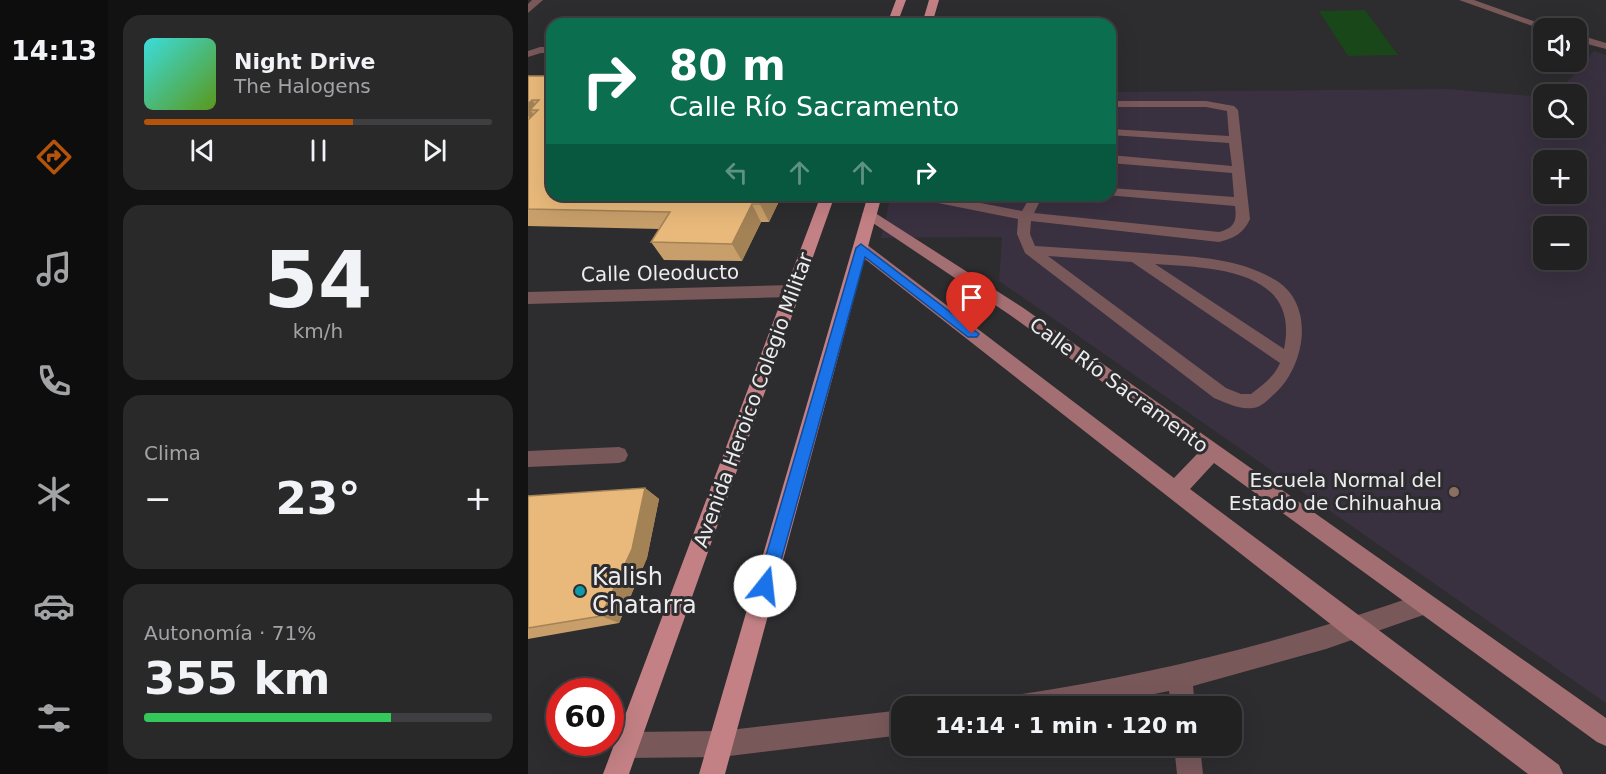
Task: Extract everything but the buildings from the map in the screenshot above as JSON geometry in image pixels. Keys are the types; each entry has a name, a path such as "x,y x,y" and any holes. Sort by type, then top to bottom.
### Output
{"main road":[{"path":"894,18 901,0"},
{"path":"929,18 934,0"},
{"name":"Avenida Heroico Colegio Militar","path":"616,774 826,201"},
{"path":"712,774 872,205"}],"street":[{"path":"528,10 538,0"},
{"path":"1464,0 1533,23"},
{"path":"1587,40 1606,46"},
{"name":"Calle Río Sacramento","path":"872,205 1212,452 1606,733"},
{"path":"861,248 1355,629 1550,774"},
{"name":"Calle Oleoducto","path":"528,298 792,291"},
{"path":"1176,490 1212,452"},
{"path":"1081,696 1180,679 1355,629 1424,604"},
{"path":"1180,679 1182,696"},
{"path":"626,745 721,744 891,723"},
{"path":"1188,756 1190,774"}],"lane":[{"path":"528,54 546,50"},
{"path":"949,201 1025,216 1219,237 1231,235 1239,229 1243,219 1232,110 1224,106 1116,104"},
{"path":"1116,132 1235,140"},
{"path":"1116,160 1238,170"},
{"path":"1116,192 1241,202"},
{"path":"1030,250 1221,264 1247,272 1281,291 1292,311 1295,340 1283,376 1256,401 1240,401 1220,393 1030,250 1023,237 1022,226 1034,201"},
{"path":"1133,256 1288,360"},
{"path":"528,459 619,455"}],"shaded area":[{"name":"Escuela Normal del Estado de Chihuahua","path":"1594,51 1606,55 1606,703 999,281 1002,237 881,238 890,201 1116,201 1116,92 1447,89 1533,96 1533,138 1587,138 1587,84 1566,84 1576,72 1587,72 1587,59"}],"green space":[{"path":"1365,10 1398,55 1348,56 1319,11"}],"place":[{"name":"Escuela Normal del Estado de Chihuahua","path":"1454,492"},
{"name":"Kalish Chatarra","path":"580,591"}],"route":[{"path":"765,586 861,248 972,334"}]}
